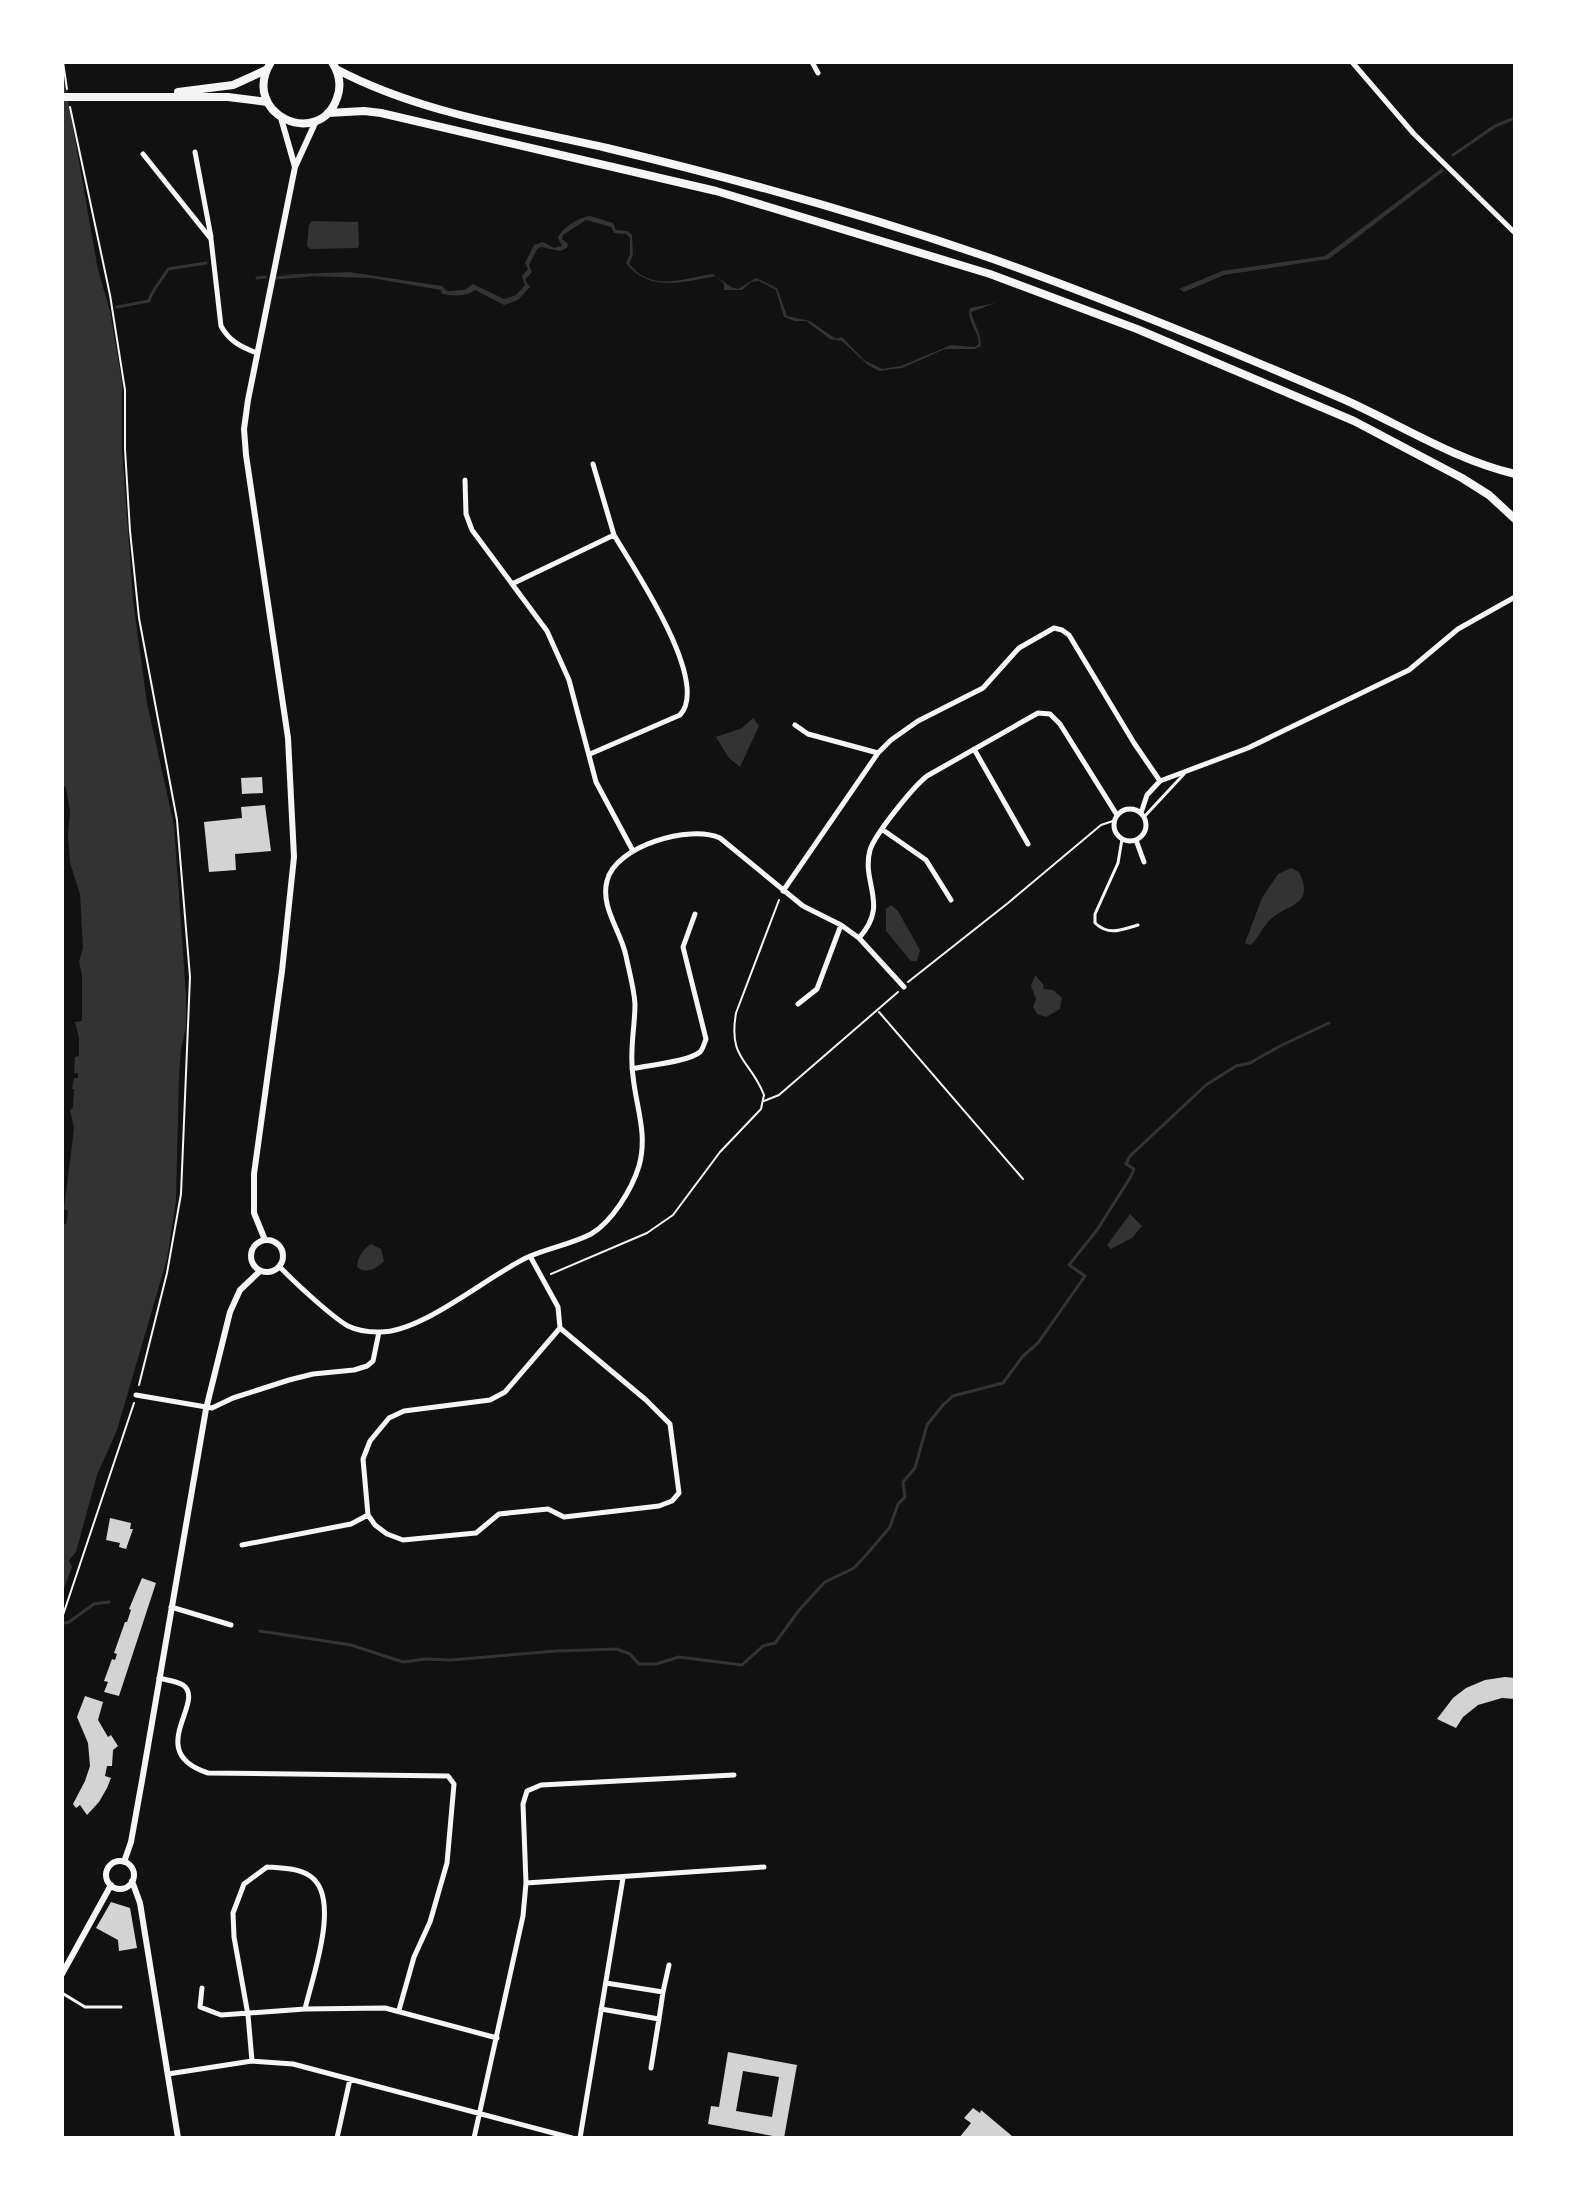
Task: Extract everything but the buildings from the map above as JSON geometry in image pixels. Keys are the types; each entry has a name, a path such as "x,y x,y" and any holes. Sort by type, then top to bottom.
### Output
{"main road":[{"path":"151,96 233,85 268,66"},
{"path":"268,66 263,81 267,102 281,118 304,123 316,121 328,113 339,92 334,66"},
{"path":"334,66 400,97 721,177 992,259 1144,315 1347,401 1477,462 1515,474"},
{"path":"65,95 228,97 267,102"},
{"path":"328,113 381,113 689,184 853,230 990,274 1137,329 1354,421 1462,478 1489,495 1515,519"}],"street":[{"path":"812,62 818,73"},
{"path":"1352,62 1414,134 1515,233"},
{"path":"281,118 295,167"},
{"path":"265,1240 256,1244 251,1252 253,1265 260,1271 270,1272 279,1266 283,1256 279,1246 265,1240 254,1213 254,1174 294,857 288,738 244,429 295,167 316,121"},
{"path":"195,152 211,239 221,326 239,346 257,353"},
{"path":"143,154 211,239"},
{"path":"590,754 680,715 690,696 684,668 672,637 614,535 593,464"},
{"path":"465,480 466,514 472,530 547,631 569,680 596,782 633,851"},
{"path":"514,583 614,535"},
{"path":"859,938 871,925 874,912 869,853 917,784 1038,713 1050,714 1060,724 1115,818 1115,831 1122,839 1136,840 1145,832 1143,815 1147,795 1160,781 1248,748 1409,670 1458,629 1513,596"},
{"path":"783,891 878,753 891,740 918,721 983,688 1019,648 1054,628 1069,635 1160,781"},
{"path":"795,725 808,734 878,753"},
{"path":"974,749 1028,844"},
{"path":"1115,818 1131,809 1143,815"},
{"path":"883,830 926,860 951,900"},
{"path":"279,1266 348,1326 379,1332 400,1330 414,1325 530,1256 592,1233 622,1203 639,1166 644,1134 632,1069 635,1002 625,951 604,898 607,879 615,864 633,851 683,833 708,832 720,838 803,906 859,938 904,987"},
{"path":"1136,840 1144,862"},
{"path":"632,1069 687,1057 700,1052 704,1045 706,1039 683,947 695,914"},
{"path":"798,1004 817,989 841,925"},
{"path":"530,1256 558,1307 560,1328 670,1424 679,1493 672,1501 659,1506 564,1517 548,1509 499,1514 476,1533 403,1540 375,1525 368,1515 363,1459 370,1441 389,1418 404,1411 490,1400 505,1392 560,1328"},
{"path":"124,1862 133,1829 206,1409 230,1312 240,1290 260,1271"},
{"path":"136,1395 206,1409 289,1380 367,1366 373,1361 379,1332"},
{"path":"242,1545 351,1524 368,1515"},
{"path":"171,1607 231,1625"},
{"path":"159,1678 183,1684 188,1691 188,1704 177,1734 178,1748 183,1759 194,1769 208,1773 448,1776 454,1784 447,1863 399,2010"},
{"path":"474,2138 523,1916 526,1883 524,1797 532,1787 734,1775"},
{"path":"132,1881 122,1888 111,1885 106,1877 108,1868 115,1862 124,1862 133,1872 132,1881 140,1903 178,2138"},
{"path":"252,2061 233,1913 244,1884 267,1867 309,1875 323,1894 326,1913 305,2009"},
{"path":"526,1883 764,1867"},
{"path":"580,2138 623,1878"},
{"path":"62,1974 111,1885"},
{"path":"651,2068 669,1965"},
{"path":"606,1983 663,1992"},
{"path":"202,1988 200,2007 209,2013 248,2015 305,2009 385,2008 497,2038"},
{"path":"601,2009 659,2019"},
{"path":"168,2074 252,2061 293,2064 572,2138"},
{"path":"337,2138 350,2079"}],"lane":[{"path":"1143,815 1184,774"},
{"path":"1122,839 1118,863 1095,914 1095,923 1114,933 1138,925"},
{"path":"62,1993 85,2007 121,2007"}],"path":[{"path":"63,62 65,95"},
{"path":"62,1618 136,1395 167,1273 181,1194 190,977 177,820 139,618 130,531 125,390 110,295 70,109"},
{"path":"764,1101 779,1095 904,987 1101,825 1115,818"},
{"path":"543,1278 647,1233 673,1215 720,1152 761,1109 764,1101 761,1087 741,1060 734,1044 733,1027 783,891"},
{"path":"878,1011 1023,1179"}],"shaded area":[{"path":"62,65 98,270 110,311 122,382 122,449 133,600 147,703 174,825 186,1026 179,1076 176,1201 167,1259 117,1430 97,1475 76,1552 69,1560 72,1567 62,1594 62,1224 66,1224 68,1211 64,1209 74,1128 70,1110 73,1107 72,1089 74,1078 78,1078 78,1073 74,1073 75,1057 79,1056 75,1022 82,1021 79,962 83,948 80,894 70,863 70,811 66,788 62,783"},
{"path":"1442,168 1444,171 1329,259 1224,275 1184,292 1179,289 1222,271 1325,256"},
{"path":"590,216 613,223 616,230 632,235 633,255 629,264 648,278 669,281 716,276 668,283 645,279 626,263 630,254 630,238 626,234 614,233 611,227 586,220 563,235 567,248 560,251 537,249 529,265 532,272 525,280 530,287 518,300 504,305 475,290 464,295 451,295 442,294 441,290 371,278 275,275 349,272 442,286 447,291 465,290 473,284 504,299 516,295 525,285 522,276 528,269 525,263 534,245 543,242 554,248 562,246 558,238 563,230"},
{"path":"312,221 358,222 358,248 310,249 307,246"},
{"path":"717,277 738,289 756,278 777,288 787,316 810,321 836,339 842,337 864,360 882,369 901,366 951,345 975,347 979,344 969,313 970,308 996,303 971,312 981,346 975,349 945,349 902,368 879,371 868,365 842,341 830,339 806,321 784,317 776,290 759,281 751,282 742,290 724,290 724,284"},
{"path":"753,718 759,726 740,767 729,758 716,737 742,728"},
{"path":"1291,868 1299,872 1304,891 1302,898 1271,919 1251,945 1245,943 1262,898 1278,874"},
{"path":"891,905 898,911 920,950 917,961 911,961 886,931 886,909"},
{"path":"1035,975 1044,989 1053,990 1062,998 1060,1009 1046,1017 1037,1014 1033,1007 1036,999 1031,986"},
{"path":"1130,1214 1142,1226 1132,1238 1111,1249 1107,1245"},
{"path":"371,1244 381,1249 384,1261 371,1270 360,1269 357,1267 359,1257"}],"waterway":[{"path":"1453,155 1495,126 1515,118"},
{"path":"117,307 149,301 168,269 206,263"},
{"path":"276,278 311,275"},
{"path":"257,278 265,277"},
{"path":"260,1631 351,1645 403,1662 617,1649 630,1654 639,1664 656,1664 679,1657 742,1665 763,1646 775,1643 825,1582 854,1568 890,1527 898,1504 905,1497 903,1482 915,1468 927,1425 943,1405 953,1396 1003,1383 1023,1356 1038,1343 1085,1276 1069,1265 1097,1230 1130,1178 1134,1169 1126,1164 1130,1156 1206,1085 1236,1066 1250,1063 1329,1023"},
{"path":"65,1623 94,1604 109,1602"}]}
